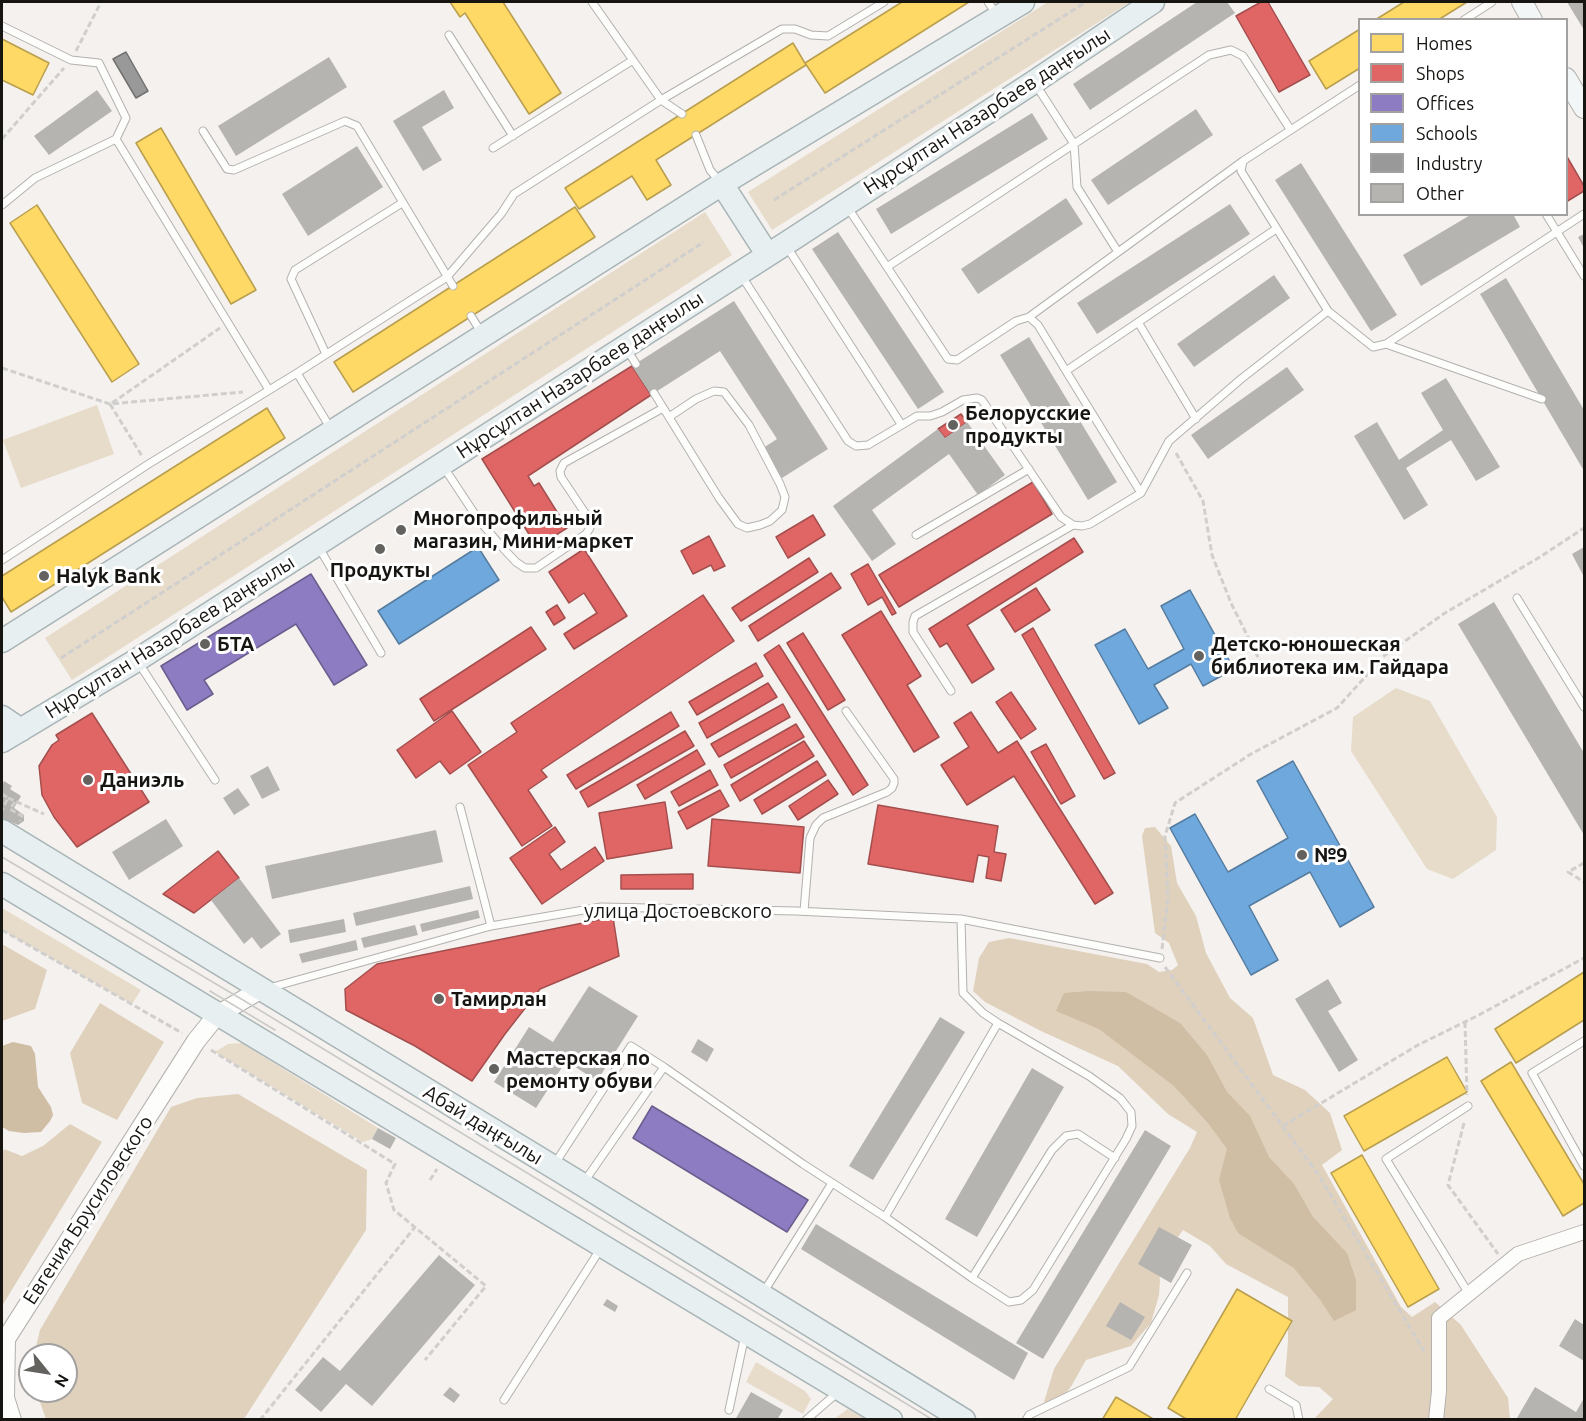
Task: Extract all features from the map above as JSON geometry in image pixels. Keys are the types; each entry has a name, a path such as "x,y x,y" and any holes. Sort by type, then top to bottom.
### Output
{"main road":[{"path":"2,641 994,10 1023,2"},
{"name":"Нұрсұлтан Назарбаев даңғылы","path":"11,736 136,660 442,464 630,355 739,272 1034,82 1153,2"},
{"path":"1522,2 1531,18"},
{"path":"1568,81 1584,108"},
{"path":"722,184 776,249"},
{"path":"2,717 11,736"},
{"name":"Абай даңғылы","path":"2,831 964,1419"},
{"path":"2,884 891,1419"}],"street":[{"path":"217,1015 260,990"},
{"name":"Евгения Брусиловского","path":"12,1419 5,1398 4,1340 196,1041 217,1015"},
{"path":"1436,1419 1439,1318 1518,1254 1584,1233"}],"lane":[{"path":"592,2 661,100 682,114"},
{"path":"2,560 147,465 447,277 501,214 514,194 661,100 782,29 795,29 811,35 828,36 884,2"},
{"path":"1467,18 1492,2"},
{"path":"2,26 71,60 99,63 126,118 116,139 35,178 2,205"},
{"path":"449,35 513,136"},
{"path":"887,267 1209,56 1231,50 1243,56 1290,129"},
{"path":"493,148 633,60"},
{"path":"1034,82 1074,144 1077,187 1118,252"},
{"path":"845,204 948,359 957,360 1016,321 1029,317 1244,161 1358,86"},
{"path":"203,131 226,169 234,170 345,121 357,126 453,286"},
{"path":"696,135 710,170 722,184"},
{"path":"116,139 269,390"},
{"path":"1244,161 1241,171 1329,311 1372,346 1386,344 1584,214"},
{"path":"326,354 291,279 295,270 402,203"},
{"path":"1547,216 1584,276"},
{"path":"1066,371 1276,229"},
{"path":"776,249 901,424"},
{"path":"739,272 848,441 856,446 868,445 917,416 930,416 963,400 977,398 982,400 1061,517 1073,525 1082,526 1090,524 1141,493 1169,441 1241,379 1329,311"},
{"path":"471,316 484,335"},
{"path":"1029,317 1038,325 1141,493"},
{"path":"1138,322 1196,418"},
{"path":"1386,344 1542,399"},
{"path":"297,373 332,431"},
{"path":"654,393 719,498 738,524 747,528 760,525 770,521 782,510 785,497 780,484 749,425 724,392 714,391 696,399 669,417"},
{"path":"442,464 478,519 501,546 525,568 536,568 586,534 590,528 589,519 561,477 560,471 564,464 663,408"},
{"path":"916,535 1029,469"},
{"path":"951,691 913,632 915,615 1073,525"},
{"path":"316,544 381,653"},
{"path":"1517,598 1584,707"},
{"path":"136,660 215,780"},
{"path":"804,911 810,838 816,825 823,818 887,792 894,783 894,779 846,711"},
{"path":"460,807 491,926"},
{"name":"улица Достоевского","path":"260,990 491,926 601,907 804,911 961,919 1161,958"},
{"path":"552,1167 631,1046 972,1278 1009,1302 1021,1300 1033,1290 1115,1158 1131,1126 1131,1112 1120,1098 1089,1076 998,1023 983,1013 963,993 961,919"},
{"path":"885,1217 998,1023"},
{"path":"1584,1041 1532,1073 1584,1166"},
{"path":"583,1185 664,1067"},
{"path":"1468,1106 1386,1159 1469,1294"},
{"path":"972,1278 1052,1150 1066,1137 1078,1134 1115,1158"},
{"path":"762,1295 832,1184"},
{"path":"504,1400 602,1246"},
{"path":"1026,1419 1029,1414 1129,1367 1187,1273"},
{"path":"729,1410 746,1333"},
{"path":"1269,1389 1296,1405 1299,1419"},
{"path":"806,1419 841,1390"}],"path":[{"path":"2,139 71,60 101,2"},
{"path":"774,200 1086,2"},
{"path":"61,658 704,242"},
{"path":"110,404 227,323"},
{"path":"2,368 110,404 269,390"},
{"path":"110,404 147,465"},
{"path":"1169,441 1203,501 1212,555 1231,603 1264,669"},
{"path":"1439,1367 1419,1347 1318,1174 1160,960 1168,898 1166,836 1175,803 1251,754 1336,708 1385,655 1445,613 1584,528"},
{"path":"2,794 44,814"},
{"path":"2,810 8,798"},
{"path":"1584,863 1568,872 1584,882"},
{"path":"1283,1126 1418,1045 1584,958"},
{"path":"1465,1022 1468,1106 1448,1185 1506,1264"},
{"path":"395,1164 386,1183 394,1210 486,1286 425,1360"},
{"path":"430,1180 437,1169"},
{"path":"260,1419 415,1227"}],"shaded area":[{"path":"1048,2 1130,2 772,230 748,192"},
{"path":"705,212 732,255 72,680 45,638"},
{"path":"97,405 114,454 21,488 3,440"},
{"path":"1396,688 1430,701 1497,817 1496,850 1453,879 1427,869 1351,751 1353,717"},
{"path":"1155,827 1171,846 1177,883 1196,916 1206,953 1230,998 1253,1018 1273,1075 1305,1090 1330,1113 1342,1150 1322,1165 1401,1307 1412,1317 1435,1302 1461,1325 1508,1398 1510,1419 1314,1419 1333,1399 1319,1387 1299,1386 1285,1376 1288,1297 1226,1264 1210,1246 1183,1230 1158,1264 1159,1295 1151,1323 1131,1346 1086,1360 1056,1407 1044,1402 1054,1369 1190,1148 1197,1132 1168,1114 1118,1066 1041,1031 985,1002 973,991 979,958 989,942 1009,938 1147,964 1159,972 1172,970 1178,965 1169,943 1155,933 1142,836 1145,828"},
{"path":"2,908 141,990 132,1004 2,930"},
{"path":"2,944 47,970 35,1009 2,1021"},
{"path":"1126,992 1180,1023 1207,1055 1227,1092 1250,1116 1269,1157 1294,1184 1313,1217 1347,1253 1356,1280 1356,1310 1334,1321 1294,1268 1238,1233 1230,1218 1219,1180 1227,1149 1208,1123 1174,1086 1099,1029 1056,1011 1064,993"},
{"path":"100,1003 164,1042 117,1120 82,1103 70,1053"},
{"path":"13,1042 31,1046 35,1054 38,1087 51,1107 53,1115 41,1132 24,1133 9,1131 2,1127 2,1046"},
{"path":"242,1043 378,1128 372,1139 363,1142 215,1052 228,1044"},
{"path":"238,1094 367,1170 366,1230 244,1419 46,1419 40,1403 78,1403 78,1343 37,1343 40,1330 171,1107 197,1098"},
{"path":"70,1124 102,1142 2,1306 2,1155 4,1149 22,1156 43,1146"},
{"path":"756,1362 805,1391 811,1399 803,1414 746,1382"},
{"path":"848,1409 865,1419 834,1419"}],"building: Homes":[{"path":"450,2 503,2 561,93 529,114 465,13 460,17"},
{"path":"902,2 969,2 825,93 805,63"},
{"path":"1404,2 1467,2 1441,18 1378,18"},
{"path":"1358,30 1358,69 1326,89 1309,61"},
{"path":"2,39 49,63 33,95 2,80"},
{"path":"793,43 806,65 656,160 671,185 647,200 632,176 579,209 565,188"},
{"path":"161,128 256,290 231,304 136,143"},
{"path":"37,205 139,364 112,382 10,223"},
{"path":"575,207 595,237 353,392 334,362"},
{"path":"267,408 285,438 11,612 2,597 2,576"},
{"path":"1584,972 1584,1020 1516,1063 1495,1029"},
{"path":"1447,1057 1467,1092 1364,1151 1344,1116"},
{"path":"1511,1062 1584,1184 1584,1203 1563,1216 1481,1081"},
{"path":"1362,1155 1439,1289 1408,1307 1331,1173"},
{"path":"1237,1289 1292,1321 1235,1420 1188,1420 1168,1408"},
{"path":"1116,1397 1155,1420 1102,1420"}],"building: Shops":[{"path":"1261,2 1268,2 1310,75 1279,92 1236,16"},
{"path":"1568,158 1584,186 1584,191 1568,201"},
{"path":"632,366 651,395 528,476 534,486 539,483 567,528 537,547 482,459"},
{"name":"Белорусские продукты","path":"961,414 967,422 945,438 938,429"},
{"path":"1033,482 1052,514 899,607 879,575"},
{"path":"813,515 825,535 788,558 776,537"},
{"path":"709,536 725,566 714,571 711,565 693,574 681,551"},
{"path":"1074,538 1083,552 967,625 994,669 972,683 947,643 940,647 929,629"},
{"path":"584,549 627,616 574,649 564,634 597,613 584,593 569,603 549,572"},
{"path":"809,558 818,572 741,621 732,608"},
{"path":"868,564 896,613 892,615 882,597 868,605 851,574"},
{"path":"831,573 841,588 758,641 749,626"},
{"path":"1036,588 1050,610 1015,632 1001,610"},
{"path":"703,595 734,641 541,770 547,777 528,790 552,826 522,846 468,765 517,732 511,723"},
{"path":"557,605 565,618 554,625 546,612"},
{"path":"881,611 921,676 907,685 939,737 914,752 842,635"},
{"path":"531,627 546,649 434,721 420,699"},
{"path":"1033,628 1115,773 1104,779 1022,635"},
{"path":"803,633 845,700 828,710 787,643"},
{"path":"779,645 868,785 853,795 764,655"},
{"path":"756,663 763,676 697,715 689,702"},
{"path":"768,683 777,697 707,738 699,723"},
{"path":"1011,692 1036,729 1021,739 996,702"},
{"path":"783,704 790,717 719,757 711,744"},
{"path":"452,711 481,752 450,774 440,761 416,778 397,750"},
{"path":"671,712 679,726 576,789 567,775"},
{"path":"971,712 998,753 1017,741 1113,893 1095,904 1014,776 967,805 941,765 969,747 954,723"},
{"name":"Даниэль","path":"92,713 149,802 77,847 54,817 42,795 39,766 52,745 59,740 56,735"},
{"path":"796,724 804,737 731,778 724,765"},
{"path":"685,731 694,746 588,807 580,792"},
{"path":"804,741 814,756 740,801 731,785"},
{"path":"1046,744 1075,796 1061,804 1031,752"},
{"path":"697,750 705,764 645,799 637,785"},
{"path":"817,761 826,775 762,814 754,800"},
{"path":"710,770 718,785 679,806 671,792"},
{"path":"828,780 838,794 798,820 789,806"},
{"path":"720,790 729,806 687,829 678,812"},
{"path":"665,802 672,848 607,859 599,813"},
{"path":"878,805 998,826 994,852 1006,854 1001,881 986,878 989,857 978,855 973,882 868,864"},
{"path":"712,819 804,827 800,873 708,866"},
{"path":"555,827 565,842 549,854 561,870 595,847 604,861 542,904 510,858"},
{"path":"218,851 239,878 194,913 163,894"},
{"path":"693,874 693,889 621,889 621,875"},
{"name":"Тамирлан","path":"613,917 619,956 540,989 472,1081 415,1046 346,1010 345,989 377,964"}],"building: Offices":[{"path":"311,574 367,665 334,685 296,624 204,680 213,694 187,710 161,666"},
{"path":"652,1106 808,1200 787,1232 633,1138"}],"building: Schools":[{"path":"478,547 499,580 399,644 378,611"},
{"name":"Детско-юношеская библиотека им. Гайдара","path":"1190,590 1234,669 1203,686 1191,664 1154,685 1168,708 1139,724 1095,645 1125,629 1148,669 1184,649 1161,606"},
{"name":"№9","path":"1293,761 1374,907 1340,927 1310,872 1249,906 1278,960 1251,975 1170,828 1195,814 1228,872 1288,838 1257,781"}],"building: Industry":[{"path":"126,52 148,91 136,98 113,59"}],"building: Other":[{"path":"1197,2 1227,2 1235,13 1090,110 1073,84"},
{"path":"1567,2 1584,2 1584,30"},
{"path":"329,57 347,87 236,156 218,126"},
{"path":"97,90 112,111 49,155 34,136"},
{"path":"444,90 454,108 422,127 442,160 423,171 393,121"},
{"path":"1196,109 1213,135 1108,205 1091,180"},
{"path":"1032,113 1048,139 891,234 876,209"},
{"path":"357,146 383,187 308,236 282,194"},
{"path":"1301,163 1397,315 1371,331 1275,180"},
{"path":"1066,198 1083,224 978,294 961,269"},
{"path":"1230,204 1250,234 1097,334 1077,303"},
{"path":"1469,216 1514,216 1520,227 1421,286 1403,255"},
{"path":"838,232 944,392 918,409 812,249"},
{"path":"1584,234 1584,248 1578,237"},
{"path":"1274,275 1290,298 1194,367 1177,344"},
{"path":"1506,278 1584,410 1584,471 1480,294"},
{"path":"734,301 828,449 782,478 763,448 777,439 720,351 651,395 632,366"},
{"path":"1029,337 1117,482 1088,500 1000,355"},
{"path":"1287,367 1304,390 1208,459 1191,435"},
{"path":"1446,378 1500,467 1476,481 1451,440 1406,468 1428,505 1404,520 1354,436 1377,422 1399,460 1443,430 1421,393"},
{"path":"967,422 1005,475 978,495 949,454 872,510 896,544 872,561 833,506 938,429 945,438"},
{"path":"1584,547 1584,577 1572,554"},
{"path":"1494,602 1584,753 1584,835 1458,624"},
{"path":"268,766 280,790 262,799 250,776"},
{"path":"4,781 12,786 10,789 21,796 14,808 24,815 24,821 18,825 4,819 2,822 2,785"},
{"path":"238,788 250,805 234,815 223,798"},
{"path":"166,819 183,846 129,880 112,852"},
{"path":"436,830 443,862 272,899 265,866"},
{"path":"239,878 281,934 261,949 252,937 244,944 211,900"},
{"path":"470,886 473,899 356,926 353,913"},
{"path":"478,910 480,918 422,932 420,924"},
{"path":"344,919 346,932 290,943 288,930"},
{"path":"415,925 418,935 364,948 361,938"},
{"path":"356,940 358,950 302,963 299,954"},
{"path":"1328,979 1342,1003 1328,1011 1358,1060 1339,1072 1295,999"},
{"path":"589,986 638,1016 597,1081 566,1061 536,1108 494,1082 529,1027 553,1042"},
{"path":"940,1017 965,1032 873,1180 849,1166"},
{"path":"698,1039 714,1049 707,1062 691,1052"},
{"path":"1032,1068 1064,1087 977,1237 945,1219"},
{"path":"378,1128 396,1138 390,1149 372,1139"},
{"path":"1145,1130 1171,1146 1043,1359 1016,1343"},
{"path":"816,1224 1028,1353 1014,1380 801,1249"},
{"path":"1159,1227 1192,1245 1171,1283 1138,1264"},
{"path":"439,1255 475,1285 372,1406 346,1384 321,1412 295,1390 323,1357 340,1371"},
{"path":"607,1299 618,1306 615,1312 603,1305"},
{"path":"1120,1302 1145,1317 1131,1340 1106,1326"},
{"path":"1575,1319 1584,1325 1584,1361 1559,1346"},
{"path":"450,1387 460,1395 454,1403 443,1395"},
{"path":"1535,1387 1576,1412 1584,1398 1584,1420 1517,1418"},
{"path":"751,1392 783,1410 777,1420 735,1420"}],"tram line":[{"path":"2,857 243,1000 933,1420"},
{"path":"210,991 275,1030"}],"place":[{"name":"Белорусские продукты","path":"953,425"},
{"name":"Многопрофильный магазин, Мини-маркет","path":"401,530"},
{"name":"Продукты","path":"380,549"},
{"name":"Halyk Bank","path":"44,576"},
{"name":"БТА","path":"205,644"},
{"name":"Детско-юношеская библиотека им. Гайдара","path":"1199,656"},
{"name":"Даниэль","path":"88,780"},
{"name":"№9","path":"1302,855"},
{"name":"Тамирлан","path":"439,999"},
{"name":"Мастерская по ремонту обуви","path":"494,1069"}]}
